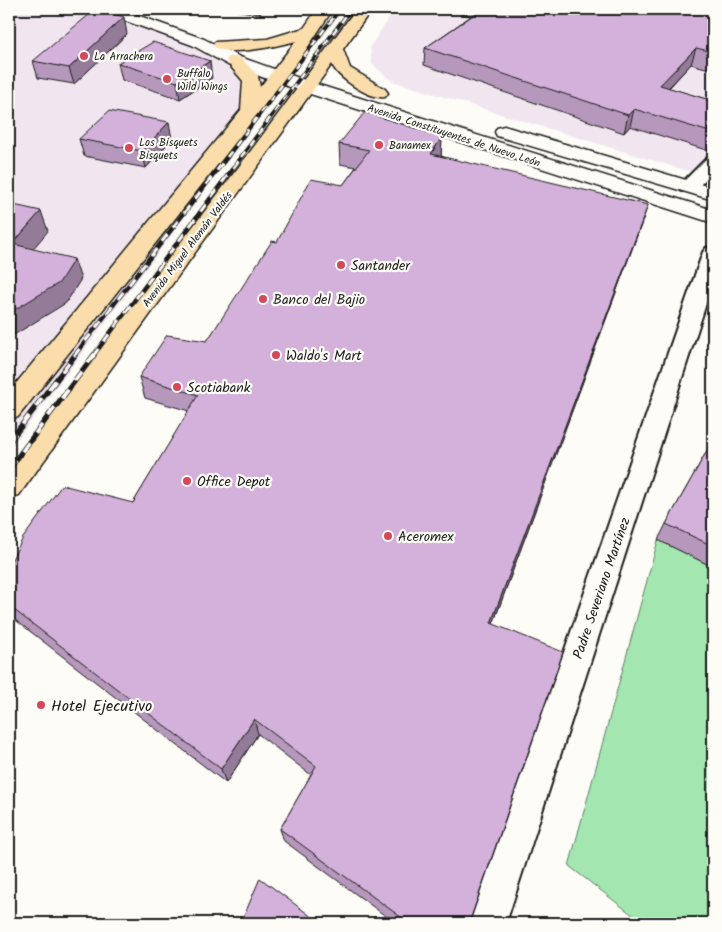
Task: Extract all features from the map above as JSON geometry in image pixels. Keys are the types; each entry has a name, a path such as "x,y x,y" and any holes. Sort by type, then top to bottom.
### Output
{"highway":[{"path":"9,410 283,70 307,32 325,9"},
{"name":"Avenida Miguel Alemán Valdés","path":"9,487 364,9"},
{"path":"221,45 268,44 307,32"},
{"path":"335,49 336,59 343,71 379,93"},
{"path":"234,61 252,80 250,110"}],"main road":[{"name":"Avenida Constituyentes de Nuevo León","path":"106,9 198,42 234,61 283,70"},
{"name":"Avenida Constituyentes de Nuevo León","path":"198,42 221,45 283,70 713,217"},
{"name":"Avenida Constituyentes de Nuevo León","path":"312,80 379,93 713,194"}],"street":[{"path":"688,187 713,162"},
{"name":"Padre Severiano Martínez","path":"488,923 713,252"}],"shaded area":[{"path":"9,9 90,9 290,78 9,450"},
{"path":"395,9 713,9 713,151 691,172 392,81 372,64 370,47"}],"green space":[{"path":"658,540 713,567 713,923 643,923 569,866"}],"building":[{"path":"96,9 124,17 69,68 33,61"},
{"path":"482,9 713,9 713,52 696,48 660,85 713,101 713,133 634,109 628,115 425,48"},
{"path":"153,42 210,61 177,82 118,63"},
{"path":"109,111 169,122 142,151 79,139"},
{"name":"Aceromex","path":"365,112 442,137 431,154 648,205 491,623 563,652 469,923 409,923 280,829 316,766 254,719 221,769 9,606 9,565 23,538 62,485 133,503 198,395 139,377 167,335 207,341 272,241 277,242 311,179 343,185 369,150 339,144"},
{"path":"9,204 41,211 9,248"},
{"path":"13,244 74,259 59,283 9,313 9,248"},
{"path":"713,440 713,546 666,524"},
{"path":"260,878 320,923 241,923"}],"railway":[{"path":"227,157 340,9"},
{"path":"241,157 351,9"},
{"path":"74,356 228,156"},
{"path":"93,356 242,156"},
{"path":"9,442 75,355"},
{"path":"9,469 94,355"}],"place":[{"name":"La Arrachera","path":"84,56"},
{"name":"Buffalo Wild Wings","path":"167,79"},
{"name":"Banamex","path":"379,145"},
{"name":"Los Bisquets Bisquets","path":"129,148"},
{"name":"Santander","path":"341,265"},
{"name":"Banco del Bajio","path":"263,299"},
{"name":"Waldo's Mart","path":"276,355"},
{"name":"Scotiabank","path":"177,387"},
{"name":"Office Depot","path":"187,481"},
{"name":"Aceromex","path":"388,536"},
{"name":"Hotel Ejecutivo","path":"41,705"}]}
